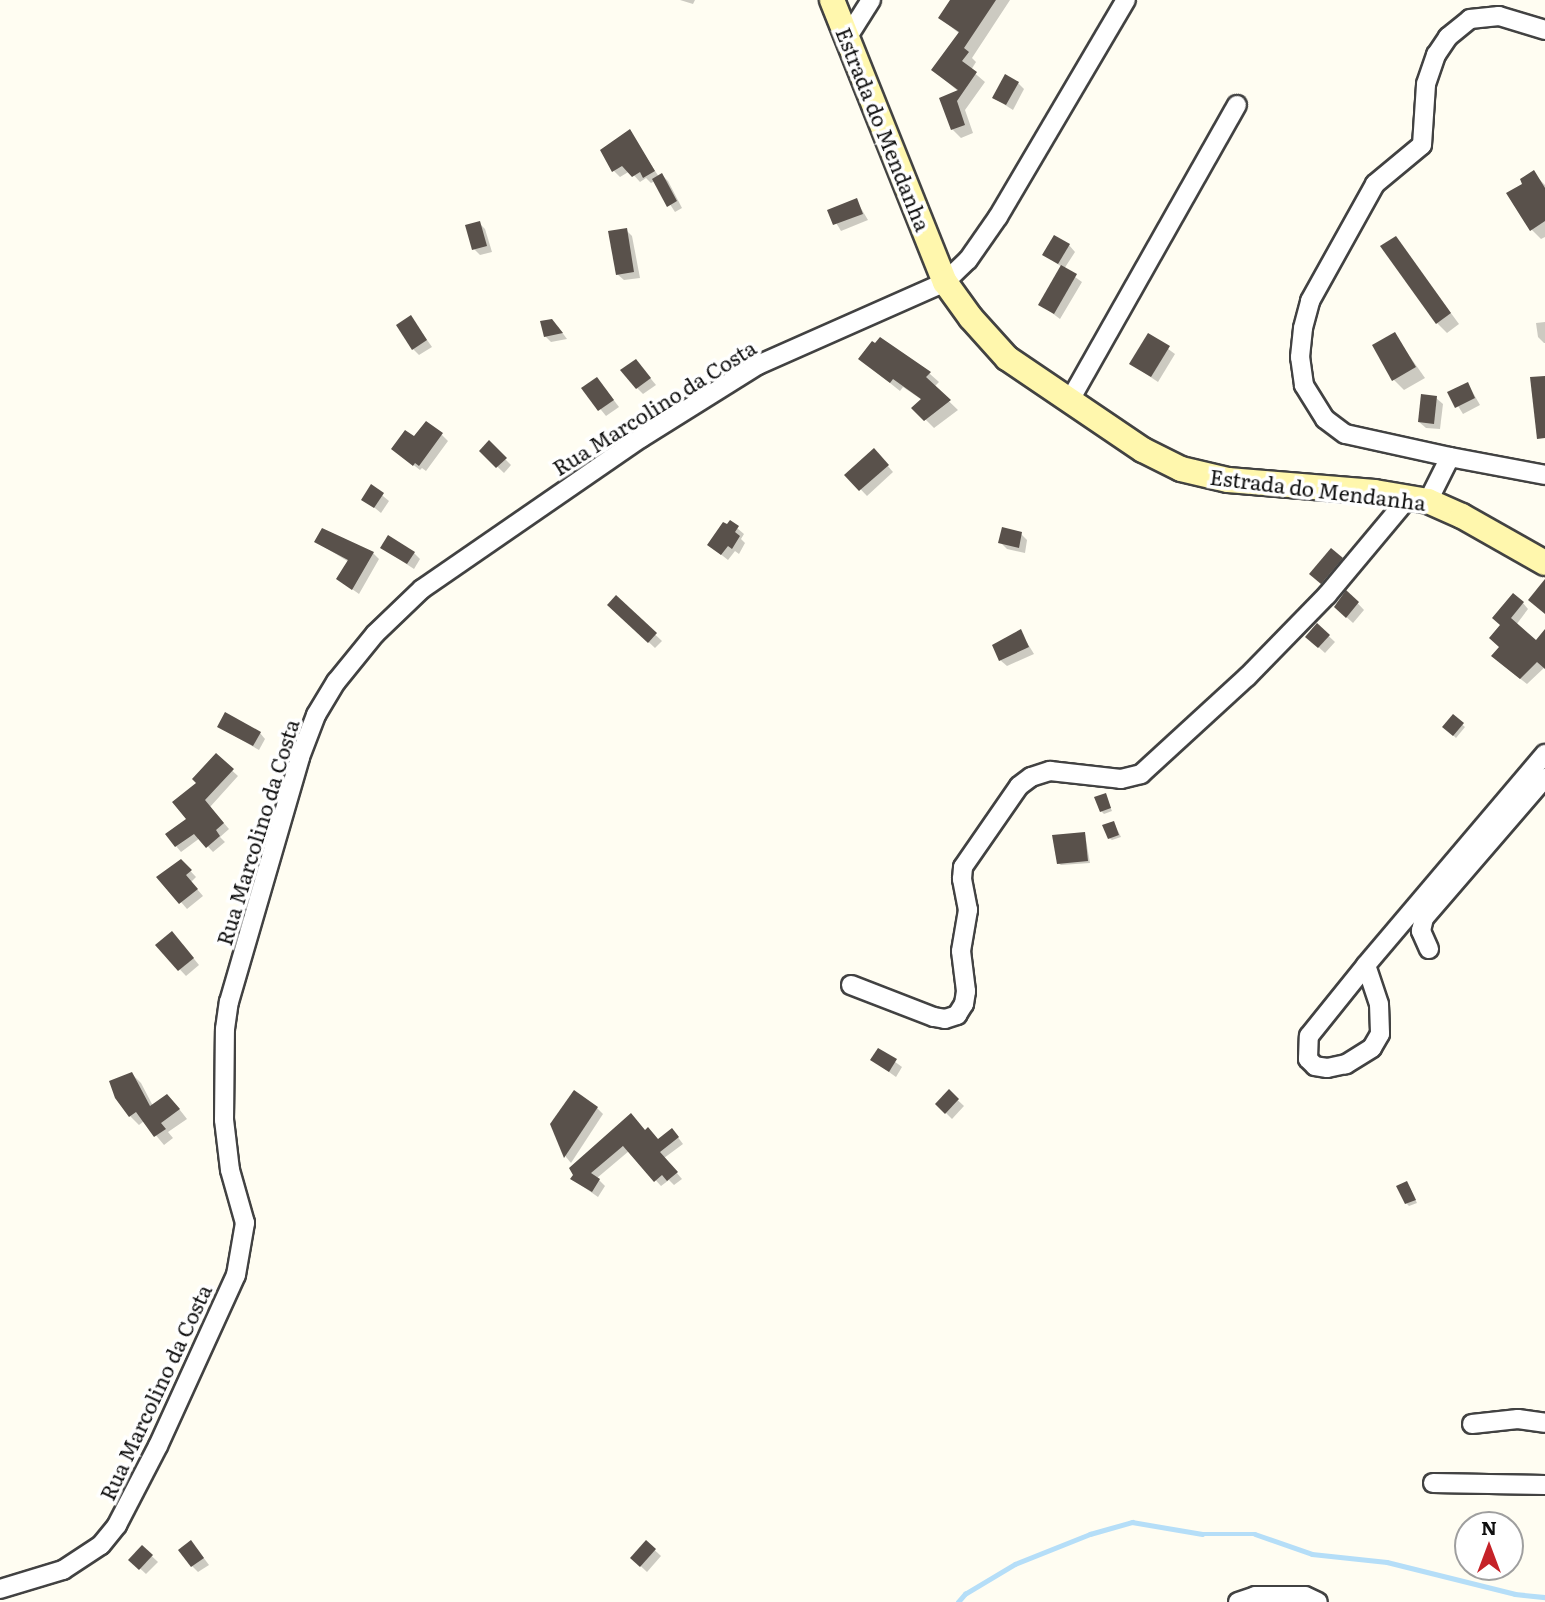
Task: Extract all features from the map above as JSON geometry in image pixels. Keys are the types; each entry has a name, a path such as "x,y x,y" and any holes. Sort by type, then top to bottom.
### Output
{"main road":[{"name":"Estrada do Mendanha","path":"832,0 945,282 971,318 1007,358 1143,450 1181,469 1228,480 1418,499 1462,516 1545,564"}],"street":[{"path":"847,38 871,0"},
{"path":"945,282 968,260 998,217 1126,0"},
{"path":"1545,30 1499,16 1470,19 1448,37 1436,55 1426,84 1422,145 1375,184 1310,301 1303,328 1300,357 1304,385 1325,419 1345,434 1545,475"},
{"path":"1070,400 1237,105"},
{"name":"Rua Marcolino da Costa","path":"0,1589 63,1570 101,1545 117,1525 158,1446 236,1275 245,1223 230,1170 223,1120 225,1029 233,990 300,757 316,715 336,682 375,634 422,589 640,438 758,365 945,282"},
{"path":"850,985 934,1017 945,1019 957,1015 964,1003 966,991 961,951 968,910 962,878 963,867 1019,786 1031,777 1050,771 1121,779 1140,774 1248,677 1418,499 1450,457"},
{"path":"1366,965 1379,1003 1380,1034 1371,1048 1346,1064 1327,1068 1315,1066 1308,1059 1309,1036 1366,965 1545,754"},
{"path":"1429,949 1421,931 1424,918 1545,778"},
{"path":"1472,1424 1518,1419 1545,1423"},
{"path":"1433,1483 1545,1485"},
{"path":"1238,1602 1255,1596 1305,1596 1318,1602"}],"building":[{"path":"950,0 996,0 964,48 969,52 962,61 977,72 957,101 965,125 951,130 939,98 958,90 931,70 959,32 938,18"},
{"path":"1005,74 1019,82 1006,105 992,98"},
{"path":"630,129 655,171 643,178 640,172 632,177 622,166 612,172 600,150"},
{"path":"1534,170 1545,188 1545,221 1530,231 1506,193 1522,184 1520,179"},
{"path":"662,173 677,201 667,207 652,179"},
{"path":"857,198 863,214 833,225 827,210"},
{"path":"480,221 487,246 472,250 465,225"},
{"path":"627,228 634,272 616,275 608,231"},
{"path":"1054,235 1070,244 1058,264 1042,255"},
{"path":"1396,236 1451,313 1436,324 1380,246"},
{"path":"1061,265 1077,274 1054,314 1038,305"},
{"path":"411,315 427,340 412,350 396,325"},
{"path":"552,319 563,333 544,337 540,321"},
{"path":"1395,332 1416,367 1392,381 1372,345"},
{"path":"1148,333 1170,346 1151,377 1129,364"},
{"path":"880,337 931,372 926,377 951,400 924,421 911,408 921,399 893,379 890,383 858,359 872,341 875,343"},
{"path":"636,359 651,378 636,389 620,370"},
{"path":"1545,376 1545,438 1537,439 1530,377"},
{"path":"597,377 614,400 598,411 581,388"},
{"path":"1468,382 1475,398 1455,408 1447,392"},
{"path":"1421,394 1437,396 1434,424 1418,422"},
{"path":"426,421 443,433 419,466 415,463 413,466 391,449 405,430 414,436"},
{"path":"489,440 507,458 496,468 479,451"},
{"path":"874,448 889,465 859,491 844,475"},
{"path":"371,484 384,493 374,508 361,500"},
{"path":"730,520 739,526 735,532 740,536 732,549 728,546 721,555 707,545 723,522 727,524"},
{"path":"1002,527 1022,532 1019,548 998,543"},
{"path":"322,528 374,552 352,590 336,579 348,560 314,542"},
{"path":"388,535 415,552 407,564 380,548"},
{"path":"1331,548 1343,558 1321,584 1309,574"},
{"path":"1545,579 1545,614 1528,600"},
{"path":"1346,590 1359,602 1346,618 1334,607"},
{"path":"1513,593 1524,602 1511,618 1536,640 1545,629 1545,669 1537,662 1520,679 1491,656 1499,647 1489,638 1500,625 1492,618"},
{"path":"616,595 657,633 648,643 607,605"},
{"path":"1317,623 1330,635 1318,648 1305,637"},
{"path":"1021,629 1029,647 999,661 992,645"},
{"path":"225,712 261,732 253,746 217,727"},
{"path":"1453,714 1464,723 1453,736 1442,727"},
{"path":"216,753 234,769 205,800 224,823 216,830 220,836 206,848 194,834 175,847 165,834 186,819 172,802 196,783 192,779"},
{"path":"1106,793 1111,808 1100,812 1094,797"},
{"path":"1114,821 1119,835 1108,839 1102,825"},
{"path":"1085,832 1088,861 1057,864 1052,835"},
{"path":"181,859 192,870 186,875 198,889 179,904 156,877"},
{"path":"172,931 194,958 178,971 155,945"},
{"path":"878,1048 897,1059 889,1072 870,1060"},
{"path":"132,1072 150,1106 167,1094 180,1109 161,1123 166,1129 154,1137 136,1112 129,1117 115,1098 109,1081"},
{"path":"949,1089 959,1099 945,1114 935,1104"},
{"path":"574,1090 598,1107 564,1158 550,1124"},
{"path":"631,1113 645,1130 648,1127 658,1139 672,1128 679,1137 660,1152 678,1172 667,1181 662,1175 654,1182 623,1146 591,1173 600,1179 592,1192 570,1179 573,1175 569,1168"},
{"path":"1407,1181 1416,1200 1405,1204 1396,1186"},
{"path":"191,1540 204,1558 191,1567 178,1550"},
{"path":"646,1540 656,1549 640,1567 630,1558"},
{"path":"142,1545 153,1555 139,1570 128,1560"}],"waterway":[{"path":"958,1602 965,1594 1015,1564 1090,1534 1132,1522 1202,1534 1255,1534 1312,1554 1387,1562 1515,1594 1545,1597"}]}
